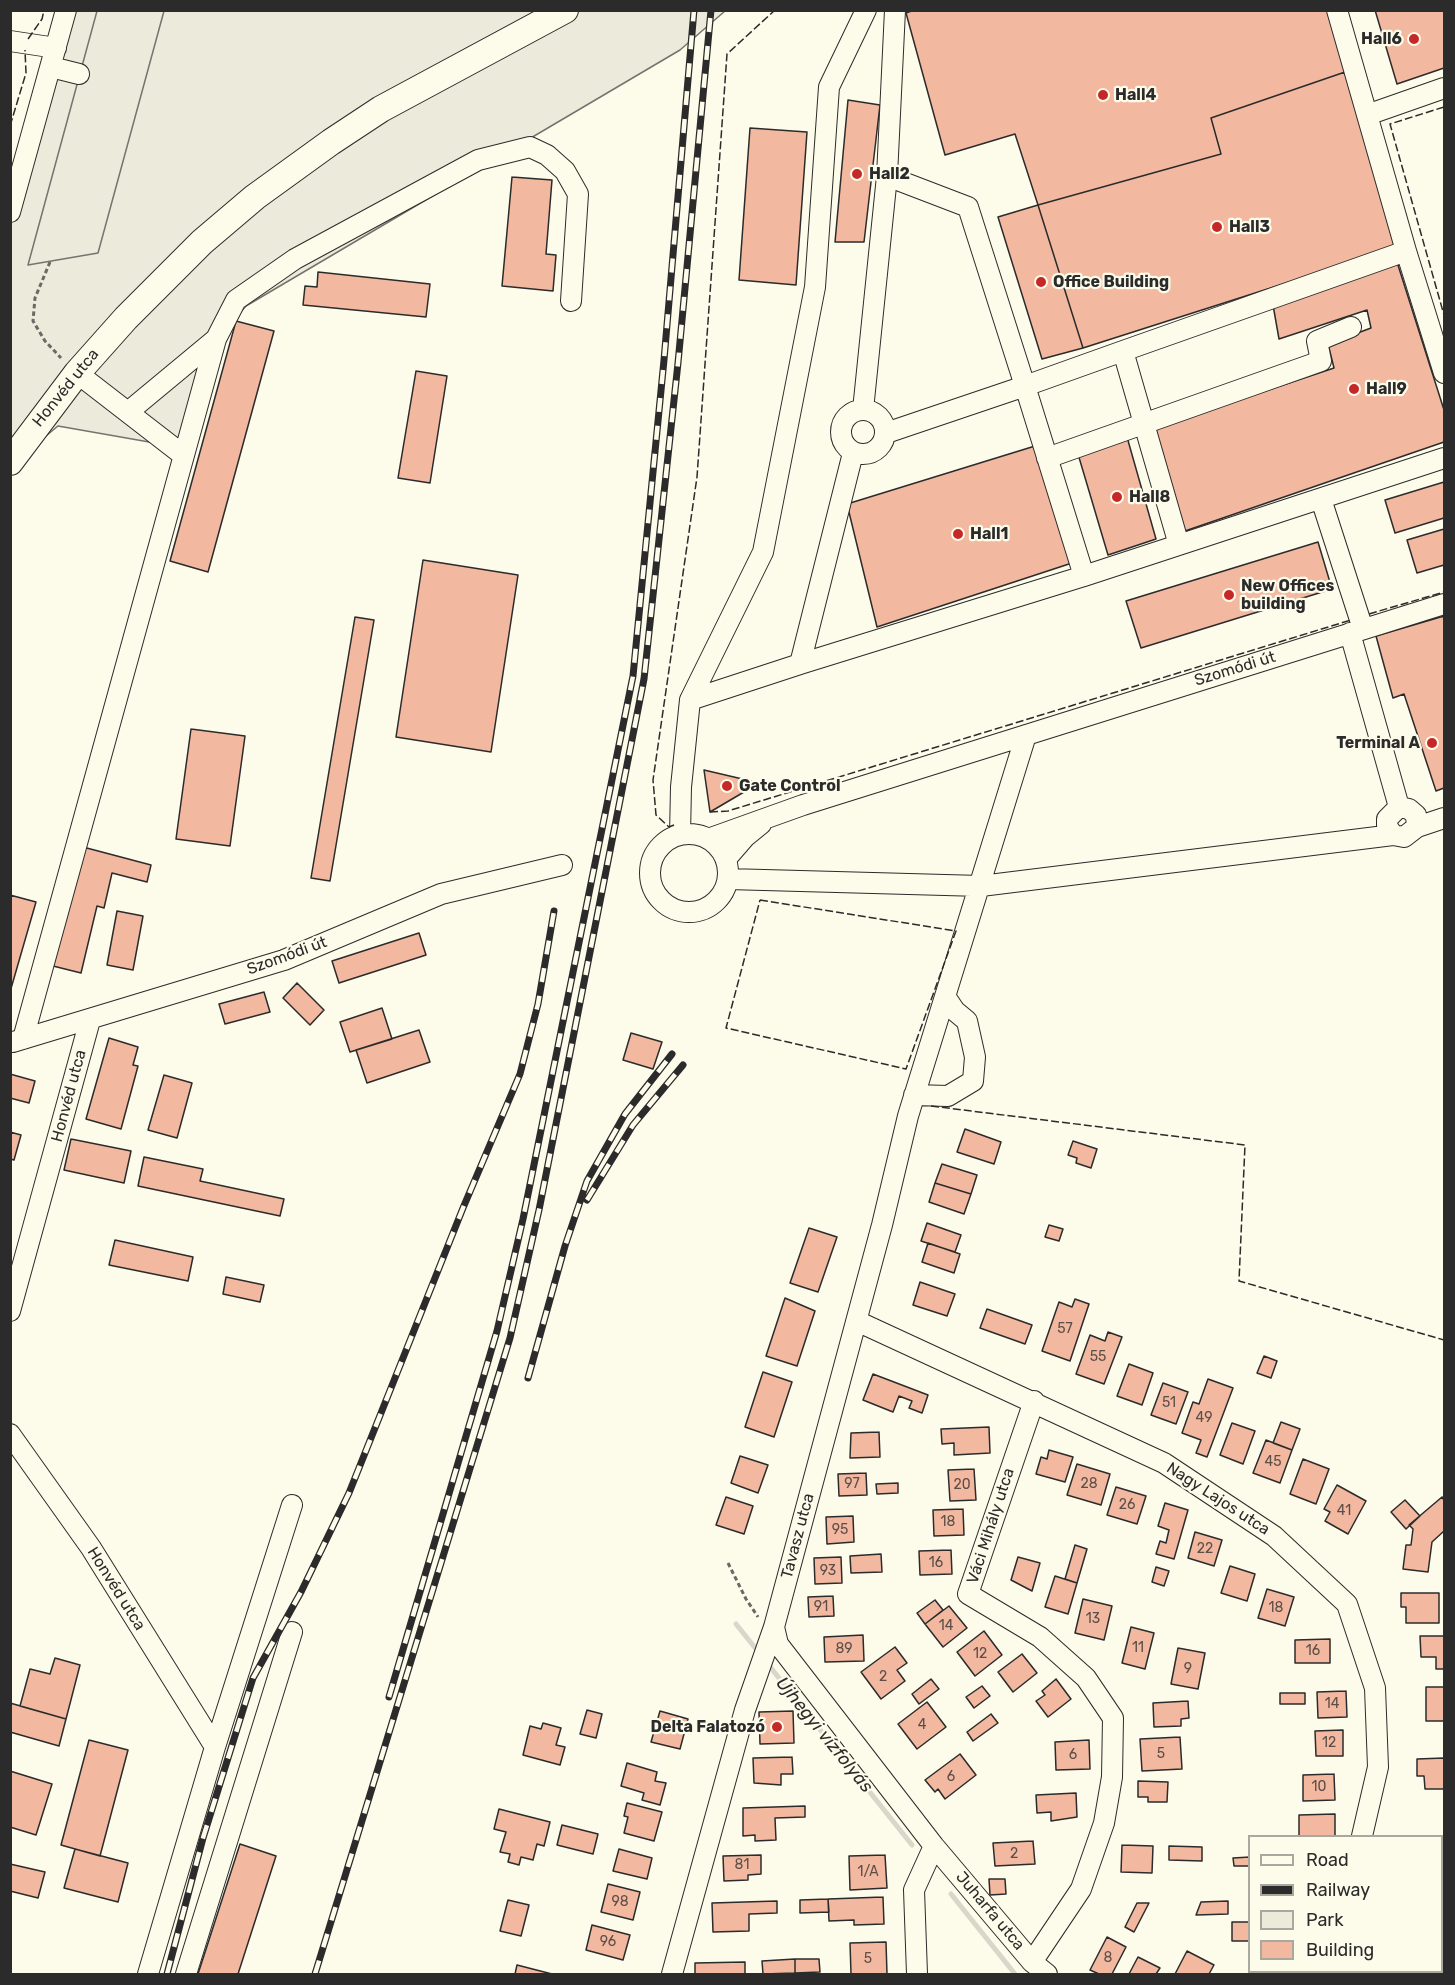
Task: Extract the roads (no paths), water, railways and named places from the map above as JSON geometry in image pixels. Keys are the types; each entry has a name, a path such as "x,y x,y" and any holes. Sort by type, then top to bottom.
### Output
{"main road":[{"name":"Honvéd utca","path":"10,462 77,373 160,281 202,242 287,172 391,104 565,10"}],"street":[{"path":"10,212 66,10"},
{"path":"680,835 681,787 690,700 763,552 815,287 829,87 866,10"},
{"path":"863,410 887,176 895,10"},
{"path":"1337,10 1406,251 1444,373"},
{"path":"10,41 56,48"},
{"path":"51,67 80,74"},
{"path":"1367,116 1444,88"},
{"path":"17,1041 216,339 236,300 295,259 478,160 530,147 547,155 565,171 578,194 571,301"},
{"path":"887,176 968,207 1084,576"},
{"path":"886,433 1026,386 1406,251"},
{"path":"1047,458 1321,361 1317,340 1351,327"},
{"path":"128,412 216,339"},
{"path":"1123,351 1179,545"},
{"path":"77,373 183,455"},
{"path":"863,410 877,415 884,423 886,433 881,446 868,454 853,453 842,441 842,426 851,415 863,410"},
{"path":"800,664 853,453"},
{"path":"690,700 1084,576 1444,459"},
{"path":"1321,499 1357,631 1399,807"},
{"name":"Szomódi út","path":"708,839 770,816 1444,604"},
{"name":"Tavasz utca","path":"672,1974 755,1679 770,1638 915,1095 946,1006 1000,813 1026,735"},
{"path":"1399,807 1409,809 1416,815 1417,827"},
{"path":"1393,835 1387,826 1387,819 1399,807"},
{"path":"726,860 744,837 770,816"},
{"path":"728,879 981,886 1393,835 1404,837 1417,827 1444,818"},
{"path":"694,834 708,839 726,860 728,879 720,898 707,909 691,913 674,910 663,904 650,883 651,864 659,848 680,835 694,834"},
{"name":"Szomódi út","path":"17,1041 284,960 441,894 562,865"},
{"path":"915,1095 948,1096 973,1080 975,1057 967,1021 946,1006"},
{"name":"Honvéd utca","path":"10,1311 90,1020"},
{"name":"Nagy Lajos utca","path":"855,1326 861,1323 1164,1463 1274,1536 1347,1604 1375,1688 1378,1767 1362,1835"},
{"name":"Váci Mihály utca","path":"1032,1962 1081,1889 1104,1823 1112,1778 1113,1730 1113,1718 1086,1678 1040,1637 968,1594 1034,1401"},
{"name":"Honvéd utca","path":"10,1434 91,1548 215,1748"},
{"path":"148,1974 215,1748 292,1504"},
{"path":"186,1974 292,1632"},
{"name":"Juharfa utca","path":"770,1638 778,1644 934,1846 1032,1962 1047,1974"},
{"path":"917,1974 914,1890 934,1846"}],"waterway":[{"name":"Újhegyi vízfolyás","path":"736,1624 760,1654"},
{"name":"Újhegyi vízfolyás","path":"767,1663 912,1845"},
{"name":"Újhegyi vízfolyás","path":"951,1894 1015,1974"}],"railway":[{"path":"389,1697 497,1331 523,1219 633,676 664,360 694,10"},
{"path":"315,1974 510,1338 539,1210 644,679 678,363 711,10"},
{"path":"167,1974 203,1838 253,1678 301,1592 349,1493 463,1208 520,1074 538,1004 554,911"},
{"path":"528,1378 565,1246 587,1181 625,1114 672,1054"},
{"path":"587,1200 633,1125 683,1065"}],"place":[{"name":"Hall6","path":"1414,39"},
{"name":"Hall4","path":"1103,95"},
{"name":"Hall2","path":"857,174"},
{"name":"Hall3","path":"1217,227"},
{"name":"Office Building","path":"1041,282"},
{"name":"Hall9","path":"1354,389"},
{"name":"Hall8","path":"1117,497"},
{"name":"Hall1","path":"958,534"},
{"name":"New Offices building","path":"1229,595"},
{"name":"Terminal A","path":"1432,743"},
{"name":"Gate Control","path":"727,786"},
{"name":"Delta Falatozó","path":"777,1727"}]}
